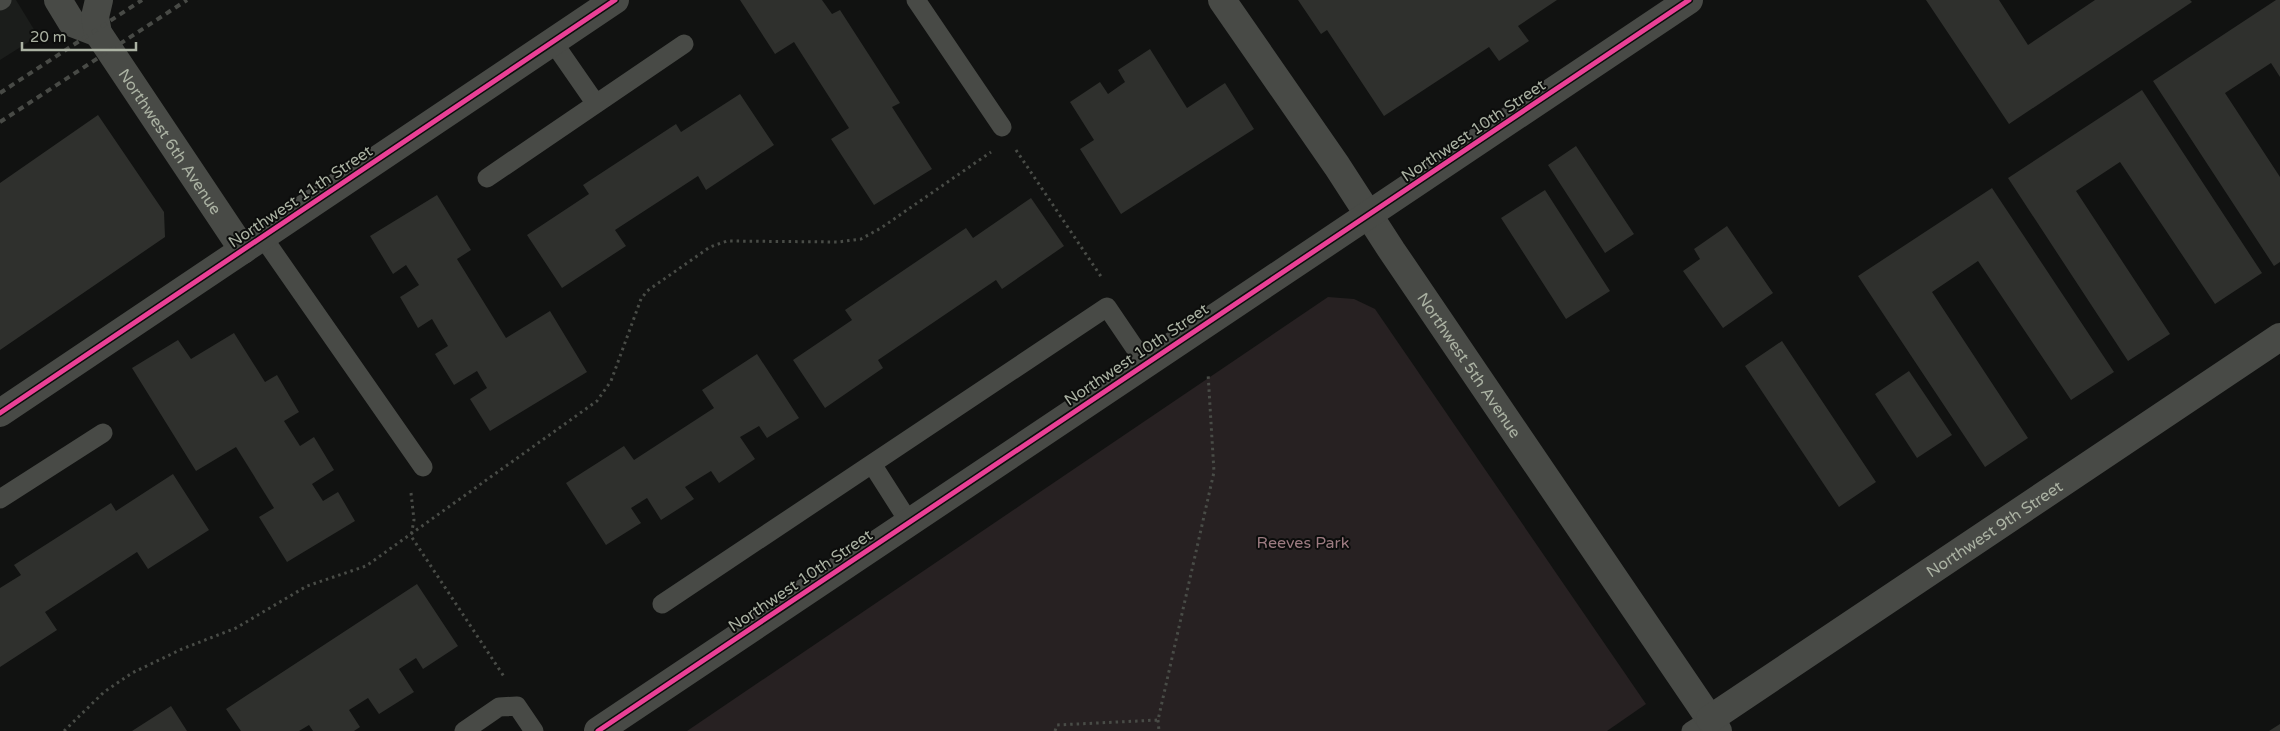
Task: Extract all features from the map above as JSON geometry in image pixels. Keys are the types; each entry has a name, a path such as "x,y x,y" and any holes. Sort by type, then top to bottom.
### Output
{"street":[{"path":"58,0 72,24 98,33 95,17 99,0"},
{"name":"Northwest 11th Street","path":"0,413 615,0"},
{"name":"Northwest 5th Avenue","path":"1222,0 1368,214 1706,727"},
{"name":"Northwest 10th Street","path":"598,731 1689,0"},
{"name":"Northwest 6th Avenue","path":"98,33 252,243"},
{"name":"Northwest 9th Street","path":"1706,727 2280,337"}],"lane":[{"path":"916,0 1002,127"},
{"path":"553,42 596,104"},
{"path":"487,178 684,44"},
{"path":"252,243 423,467"},
{"path":"662,604 1107,307 1146,363"},
{"path":"0,499 103,433"},
{"path":"872,464 909,522"},
{"path":"464,731 499,707 517,706 534,731"}],"path":[{"path":"1014,148 1106,283"},
{"path":"64,731 104,692 132,672 182,649 236,628 307,586 366,566 411,536 597,401 611,381 642,299 654,284 710,247 727,242 838,242 861,239 881,228 993,151"},
{"path":"1158,731 1158,720 1214,472 1208,373"},
{"path":"423,467 410,479 414,520 411,536 496,662 508,684"},
{"path":"1055,731 1057,725 1158,720"}],"shaded area":[{"path":"0,0 16,0 38,36 0,60"}],"green space":[{"name":"Reeves Park","path":"1328,297 1354,299 1375,309 1646,704 1607,731 687,731"}],"building":[{"path":"740,0 822,0 832,14 840,10 900,103 892,107 932,169 874,205 831,139 849,128 794,42 775,54"},
{"path":"1298,0 1557,0 1518,26 1529,41 1499,61 1489,47 1384,116 1327,30 1321,34"},
{"path":"1926,0 1999,0 2028,45 2095,0 2190,0 2192,2 2009,124"},
{"path":"2276,0 2280,0 2280,77 2271,63 2225,93 2280,177 2280,262 2274,266 2153,81"},
{"path":"1150,49 1187,108 1225,83 1254,129 1121,214 1080,149 1094,140 1070,102 1100,82 1108,94 1125,82 1118,70"},
{"path":"2142,90 2262,273 2215,304 2120,162 2076,191 2170,334 2128,361 2008,178"},
{"path":"740,94 774,145 706,190 698,176 615,230 626,246 562,288 527,235 589,194 583,185 676,124 681,132"},
{"path":"98,115 164,212 165,237 0,350 0,183"},
{"path":"1576,146 1634,234 1605,253 1548,165"},
{"path":"1992,188 2114,372 2071,400 1978,261 1932,292 2028,438 1985,467 1858,276"},
{"path":"1545,190 1610,291 1566,319 1501,218"},
{"path":"437,195 471,250 457,259 506,338 550,311 587,372 490,431 470,399 487,388 477,371 454,385 435,354 448,346 432,319 418,328 400,297 419,285 406,265 393,274 370,236"},
{"path":"1031,198 1064,246 1002,289 996,280 878,360 883,368 825,408 793,360 852,320 845,310 966,228 973,238"},
{"path":"1727,226 1773,293 1723,328 1683,271 1700,259 1694,249"},
{"path":"234,333 265,382 277,375 299,412 284,421 300,446 314,437 334,470 312,484 323,501 338,492 355,521 287,562 259,517 274,508 236,447 196,471 132,368 178,340 191,359"},
{"path":"1782,341 1876,482 1839,507 1745,366"},
{"path":"757,354 799,418 767,438 759,426 740,437 755,459 719,483 711,471 685,487 694,499 661,520 647,498 631,508 641,523 606,545 566,483 624,446 634,460 714,408 702,390"},
{"path":"1909,371 1952,435 1917,458 1875,394"},
{"path":"173,474 209,530 148,569 137,552 45,612 57,630 0,667 0,588 21,575 14,565 111,503 116,511"},
{"path":"417,584 458,646 423,669 416,658 399,669 414,692 379,714 368,698 349,710 360,727 354,731 313,731 309,725 299,731 241,731 226,709"},
{"path":"171,706 187,731 132,731"},
{"path":"2280,724 2280,731 2269,731"}],"railway":[{"path":"0,93 142,0"},
{"path":"0,122 187,0"}],"cycle path":[{"path":"0,413 615,0"},
{"path":"598,731 1689,0"}]}
